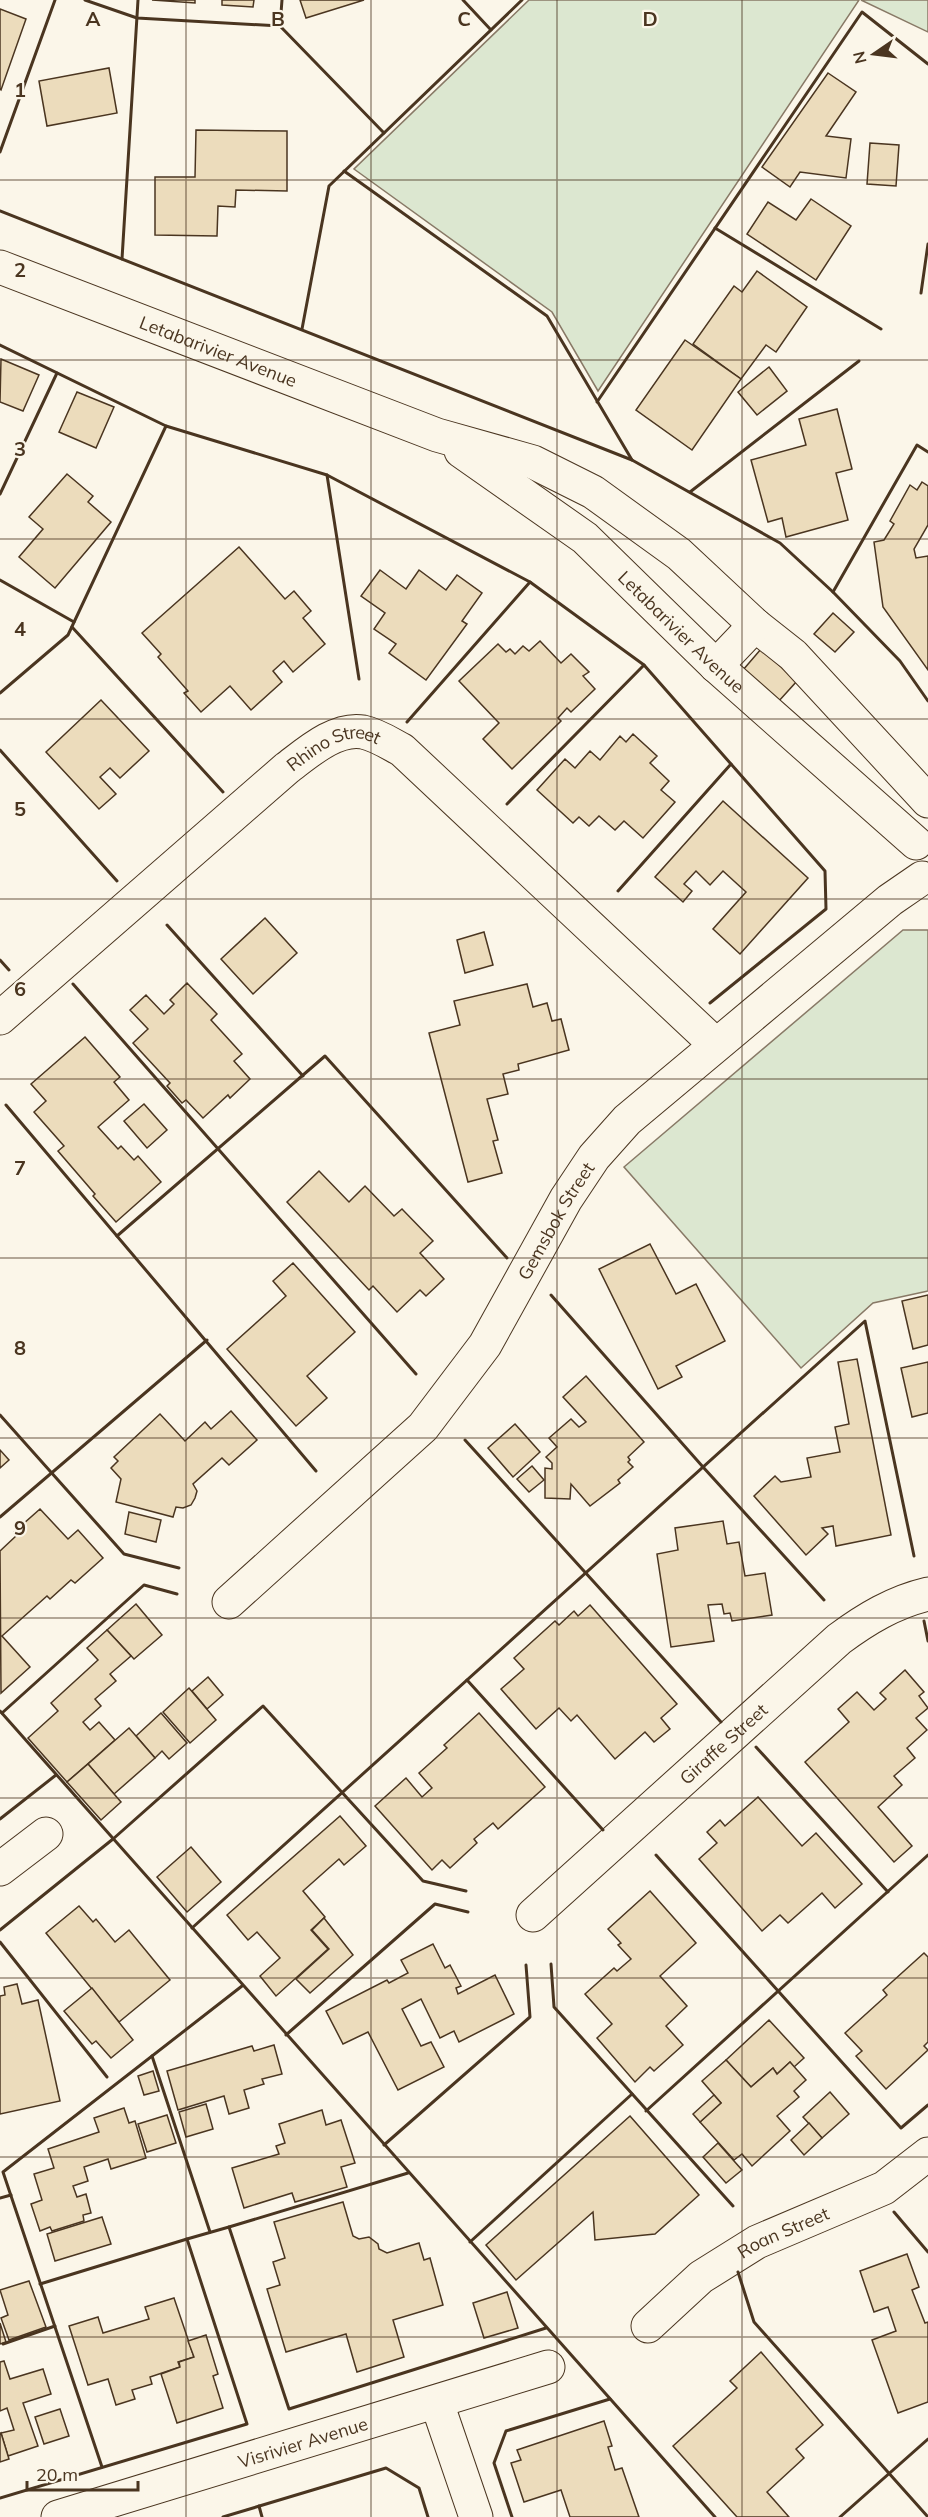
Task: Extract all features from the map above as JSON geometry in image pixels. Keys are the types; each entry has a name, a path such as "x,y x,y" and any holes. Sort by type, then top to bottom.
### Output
{"street":[{"name":"Letabarivier Avenue","path":"0,267 437,435 533,462 593,492 679,554 755,625 793,655 928,801"},
{"name":"Letabarivier Avenue","path":"437,435 585,538 716,666 922,835"},
{"path":"716,666 755,625"},
{"name":"Rhino Street","path":"0,1018 287,768 313,748 338,735 360,731 379,737 402,750 716,1044"},
{"path":"922,835 915,861 925,881"},
{"name":"Gemsbok Street","path":"229,1602 423,1427 485,1345 566,1199 594,1157 627,1120 890,900 925,881"},
{"name":"Giraffe Street","path":"533,1915 838,1639 867,1618 909,1599 928,1594"},
{"path":"0,1869 46,1834"},
{"name":"Roan Street","path":"648,2326 701,2277 738,2253 808,2219 884,2188 928,2154"},
{"name":"Visrivier Avenue","path":"58,2517 437,2403 548,2367"},
{"path":"437,2403 476,2517"}],"green space":[{"path":"529,0 859,0 598,391 552,312 354,169"},
{"path":"861,0 928,0 928,32"},
{"path":"903,930 928,930 928,1291 873,1303 801,1368 624,1167"}],"building":[{"path":"152,0 195,0 195,3"},
{"path":"222,0 254,0 253,7 222,5"},
{"path":"300,0 364,0 306,18"},
{"path":"0,9 26,19 1,90 0,89"},
{"path":"109,68 117,113 47,126 39,81"},
{"path":"828,73 856,92 826,136 851,139 846,178 800,172 790,187 762,167"},
{"path":"196,130 287,131 287,191 236,190 235,207 218,206 217,236 155,235 155,177 195,177"},
{"path":"870,143 899,145 896,186 867,184"},
{"path":"811,199 851,226 816,280 747,234 768,202 796,220"},
{"path":"757,271 807,307 776,352 766,345 741,379 693,344 734,286 742,292"},
{"path":"685,340 741,379 692,450 636,410"},
{"path":"1,359 39,375 23,411 0,402"},
{"path":"769,367 787,391 757,415 738,392"},
{"path":"77,392 114,407 96,448 59,432"},
{"path":"837,409 852,469 836,473 848,520 786,537 782,518 768,522 751,460 806,445 799,419"},
{"path":"67,474 93,496 88,502 111,522 55,588 19,557 43,529 29,517"},
{"path":"922,482 928,486 928,525 914,549 916,558 928,556 928,670 883,607 874,542 884,540 894,524 890,521 910,485 917,490"},
{"path":"239,547 285,599 294,591 311,611 303,618 325,644 293,672 284,661 273,671 282,682 251,710 230,686 201,712 184,693 188,691 158,657 161,654 142,633"},
{"path":"380,570 406,589 419,570 446,590 457,575 482,593 462,621 467,624 426,680 389,653 396,644 374,629 385,613 361,596"},
{"path":"833,613 854,632 835,652 814,634"},
{"path":"540,641 561,663 571,654 589,672 583,676 595,689 571,712 567,708 558,718 561,721 512,769 483,739 499,723 459,681 498,644 506,652 510,649 515,654 523,646 529,651"},
{"path":"761,649 797,681 778,702 743,670"},
{"path":"101,700 149,751 120,778 110,768 100,777 116,794 99,809 46,752"},
{"path":"633,734 657,756 650,763 669,781 661,790 675,802 643,838 624,821 615,830 599,816 589,826 579,817 573,823 537,790 565,759 575,768 590,751 600,760 620,736 626,742"},
{"path":"723,801 808,878 740,954 713,929 746,892 723,871 710,885 696,871 684,884 692,891 683,902 655,877"},
{"path":"265,918 297,953 253,994 221,959"},
{"path":"484,932 493,965 465,973 457,940"},
{"path":"187,983 217,1014 211,1020 242,1054 234,1061 250,1079 230,1098 228,1095 203,1118 186,1100 182,1103 167,1086 170,1083 133,1043 148,1029 130,1010 146,995 164,1014 174,1004 170,1000"},
{"path":"527,984 533,1007 547,1003 552,1021 561,1019 569,1050 518,1064 519,1070 503,1074 508,1094 487,1099 498,1140 493,1141 502,1173 468,1182 429,1033 460,1025 454,1001"},
{"path":"85,1037 120,1077 114,1082 129,1100 98,1127 118,1149 121,1146 134,1160 138,1156 161,1182 116,1222 58,1151 64,1146 34,1112 46,1101 31,1084"},
{"path":"144,1104 167,1130 147,1148 124,1121"},
{"path":"319,1171 349,1202 365,1186 394,1216 402,1209 433,1241 420,1253 444,1279 426,1296 420,1290 397,1312 373,1286 369,1290 287,1202"},
{"path":"650,1244 676,1294 696,1284 725,1341 676,1366 682,1377 658,1389 599,1269"},
{"path":"293,1263 355,1332 307,1376 327,1398 296,1426 227,1349 286,1296 273,1281"},
{"path":"928,1295 928,1345 913,1349 902,1301"},
{"path":"857,1359 891,1535 836,1546 833,1526 822,1528 828,1534 806,1555 754,1496 775,1476 781,1482 811,1477 807,1458 840,1452 835,1427 849,1424 838,1362"},
{"path":"928,1362 928,1413 912,1417 901,1368"},
{"path":"586,1376 644,1442 628,1457 630,1460 628,1462 633,1467 618,1480 620,1483 590,1506 571,1484 570,1499 545,1498 545,1468 552,1469 552,1463 546,1457 557,1447 549,1438 571,1419 579,1427 586,1422 563,1397"},
{"path":"231,1411 257,1440 229,1465 222,1458 193,1484 197,1491 191,1505 183,1508 176,1507 173,1517 116,1502 121,1479 111,1468 118,1461 114,1457 160,1414 185,1441 205,1422 211,1429"},
{"path":"515,1424 540,1452 513,1477 488,1448"},
{"path":"0,1450 9,1460 0,1468"},
{"path":"532,1466 544,1480 529,1492 517,1479"},
{"path":"40,1509 68,1539 78,1530 103,1558 75,1583 71,1580 50,1599 47,1596 2,1636 30,1667 1,1693 0,1551 17,1535 14,1532"},
{"path":"129,1512 161,1520 156,1542 125,1534"},
{"path":"723,1521 727,1544 739,1542 745,1576 765,1573 772,1615 732,1621 730,1613 724,1614 722,1604 708,1605 714,1641 671,1647 657,1554 678,1550 675,1528"},
{"path":"136,1604 162,1635 134,1659 107,1630"},
{"path":"590,1605 677,1704 661,1718 670,1729 654,1742 645,1732 615,1759 577,1715 571,1721 559,1708 536,1729 501,1689 524,1669 514,1658 555,1621 559,1625 574,1611 578,1616"},
{"path":"107,1630 131,1656 110,1674 116,1681 95,1699 101,1706 83,1722 90,1730 99,1722 115,1740 67,1782 28,1738 58,1711 51,1703 98,1660 87,1648"},
{"path":"905,1670 924,1692 919,1696 928,1708 916,1718 927,1730 907,1748 915,1758 894,1776 902,1785 878,1807 912,1846 894,1862 805,1762 849,1722 838,1709 857,1692 874,1710 886,1699 880,1693"},
{"path":"208,1677 223,1695 207,1709 192,1691"},
{"path":"189,1688 216,1720 190,1743 163,1712"},
{"path":"161,1713 187,1743 169,1759 162,1751 155,1758 136,1736"},
{"path":"479,1713 545,1787 498,1829 493,1823 474,1839 477,1843 450,1868 442,1860 432,1870 375,1806 406,1778 422,1797 432,1788 419,1773 447,1748 444,1745"},
{"path":"129,1728 155,1758 114,1794 88,1764"},
{"path":"88,1764 121,1802 101,1820 67,1782"},
{"path":"758,1797 802,1846 816,1833 862,1884 835,1908 822,1893 788,1923 780,1915 762,1931 699,1859 717,1843 707,1832 720,1820 725,1826"},
{"path":"340,1816 366,1846 344,1865 339,1859 303,1891 325,1917 311,1930 328,1949 276,1996 260,1976 280,1958 257,1932 248,1940 227,1915"},
{"path":"191,1847 221,1882 187,1912 157,1877"},
{"path":"650,1891 696,1943 660,1976 687,2006 666,2026 683,2045 654,2071 650,2067 635,2082 597,2038 612,2024 585,1994 614,1968 617,1971 631,1959 608,1929"},
{"path":"79,1906 93,1922 96,1919 115,1942 129,1930 170,1980 119,2022 46,1933"},
{"path":"324,1918 353,1955 310,1993 296,1979 329,1949 312,1930"},
{"path":"433,1944 445,1968 450,1965 461,1986 456,1988 458,1994 495,1975 514,2014 459,2042 454,2031 440,2038 421,1999 402,2009 421,2046 431,2042 444,2067 398,2090 368,2032 343,2044 326,2011 387,1980 389,1983 408,1973 401,1960"},
{"path":"924,1953 928,1957 928,2042 924,2046 928,2050 886,2089 856,2056 862,2051 845,2033 887,1995 883,1990"},
{"path":"17,1984 22,2004 38,2000 60,2101 0,2114 0,1996 5,1995 4,1987"},
{"path":"92,1988 133,2040 111,2058 96,2041 92,2044 64,2011"},
{"path":"769,2020 804,2058 794,2067 790,2062 777,2074 773,2068 751,2087 726,2060"},
{"path":"274,2045 282,2074 262,2079 264,2084 244,2090 249,2108 229,2114 224,2096 178,2110 167,2071 252,2046 254,2051"},
{"path":"726,2060 751,2087 773,2068 777,2074 790,2062 806,2080 794,2091 799,2097 777,2116 790,2131 752,2166 742,2154 734,2160 700,2122 721,2103 702,2081"},
{"path":"153,2071 159,2091 144,2095 138,2076"},
{"path":"830,2092 849,2114 822,2138 803,2117"},
{"path":"714,2095 721,2103 700,2122 693,2114"},
{"path":"206,2104 213,2129 186,2137 179,2112"},
{"path":"124,2108 129,2123 135,2121 146,2158 111,2169 108,2159 84,2167 88,2181 73,2186 77,2197 86,2194 91,2213 83,2215 84,2221 52,2231 50,2227 40,2231 31,2204 42,2200 34,2174 54,2168 48,2149 99,2132 94,2118"},
{"path":"322,2110 326,2125 341,2120 355,2163 341,2167 347,2187 295,2202 292,2193 244,2208 232,2168 279,2154 276,2146 285,2143 279,2124"},
{"path":"167,2115 176,2143 147,2152 138,2124"},
{"path":"630,2116 699,2195 655,2234 595,2240 593,2212 516,2280 486,2245"},
{"path":"809,2123 822,2138 804,2155 791,2140"},
{"path":"718,2143 742,2170 726,2183 703,2157"},
{"path":"343,2202 353,2236 359,2239 369,2237 378,2244 379,2249 387,2253 419,2243 424,2260 430,2258 443,2305 393,2320 404,2357 357,2372 346,2334 286,2352 267,2289 280,2285 273,2262 285,2258 274,2222"},
{"path":"102,2217 111,2244 55,2261 47,2234"},
{"path":"907,2254 919,2287 912,2290 925,2323 928,2322 928,2402 898,2413 872,2340 896,2331 888,2307 874,2312 860,2271"},
{"path":"29,2281 46,2327 9,2340 1,2318 8,2315 0,2290"},
{"path":"507,2292 518,2328 484,2338 473,2303"},
{"path":"174,2298 194,2357 178,2362 180,2367 150,2377 152,2384 132,2390 135,2399 116,2405 108,2379 88,2385 69,2326 98,2317 103,2333 149,2319 145,2307"},
{"path":"0,2323 6,2342 0,2344"},
{"path":"206,2335 218,2374 213,2376 223,2408 177,2423 161,2374 180,2367 179,2362 194,2357 188,2341"},
{"path":"761,2352 823,2425 796,2449 804,2458 767,2492 789,2517 737,2517 673,2446 737,2388 730,2381"},
{"path":"4,2361 10,2379 43,2369 51,2394 23,2403 38,2446 8,2456 1,2433 14,2430 7,2408 0,2411 0,2362"},
{"path":"60,2409 69,2436 44,2444 35,2417"},
{"path":"604,2421 612,2446 608,2447 615,2470 622,2468 639,2517 570,2517 561,2490 524,2502 511,2463 521,2460 517,2450"},
{"path":"0,2434 9,2459 0,2462"}],"wall":[{"path":"0,152 55,0"},
{"path":"85,0 137,18 280,26 384,133"},
{"path":"122,259 138,0"},
{"path":"280,26 282,0"},
{"path":"463,0 491,30"},
{"path":"302,329 329,186 522,0"},
{"path":"597,402 862,12 928,64"},
{"path":"344,171 547,316 632,460"},
{"path":"0,211 632,460 780,543 833,592 900,661 928,701"},
{"path":"715,228 881,329"},
{"path":"921,293 928,244"},
{"path":"0,345 166,426"},
{"path":"690,492 859,361"},
{"path":"0,494 57,373"},
{"path":"0,693 68,635 166,426 327,475 530,582 644,665 825,871 826,909 710,1003"},
{"path":"833,592 917,445 928,452"},
{"path":"327,475 359,679"},
{"path":"0,580 74,622"},
{"path":"407,722 530,582"},
{"path":"72,627 223,792"},
{"path":"507,804 644,665"},
{"path":"0,750 117,881"},
{"path":"618,891 731,764"},
{"path":"167,925 303,1076"},
{"path":"0,960 9,970"},
{"path":"73,984 416,1374"},
{"path":"117,1236 325,1056 507,1258"},
{"path":"6,1105 316,1471"},
{"path":"551,1295 824,1600"},
{"path":"192,1928 865,1321 914,1556"},
{"path":"0,1517 207,1340"},
{"path":"0,1415 124,1554 179,1568"},
{"path":"465,1440 721,1722"},
{"path":"2,1713 144,1585 177,1594"},
{"path":"924,1621 928,1641"},
{"path":"467,1680 603,1830"},
{"path":"0,1930 113,1839 263,1706 423,1881 466,1891"},
{"path":"0,1711 715,2517"},
{"path":"756,1747 888,1892"},
{"path":"0,1819 56,1775"},
{"path":"656,1855 901,2128 928,2105"},
{"path":"646,2111 928,1855"},
{"path":"286,2035 435,1904 468,1912"},
{"path":"0,1942 107,2077"},
{"path":"551,1964 554,2007 733,2206"},
{"path":"384,2145 530,2017 526,1965"},
{"path":"102,2467 3,2172 242,1986"},
{"path":"152,2056 210,2232"},
{"path":"470,2242 632,2094"},
{"path":"229,2227 408,2173"},
{"path":"0,2198 11,2195"},
{"path":"894,2212 928,2252"},
{"path":"0,2498 247,2424 187,2239 229,2227 289,2409 546,2328"},
{"path":"40,2284 187,2239"},
{"path":"738,2272 754,2322 928,2517"},
{"path":"3,2344 55,2326"},
{"path":"512,2517 494,2463 506,2431 610,2399"},
{"path":"840,2517 928,2439"},
{"path":"223,2517 386,2468 419,2488 428,2517"},
{"path":"259,2506 262,2517"}]}
